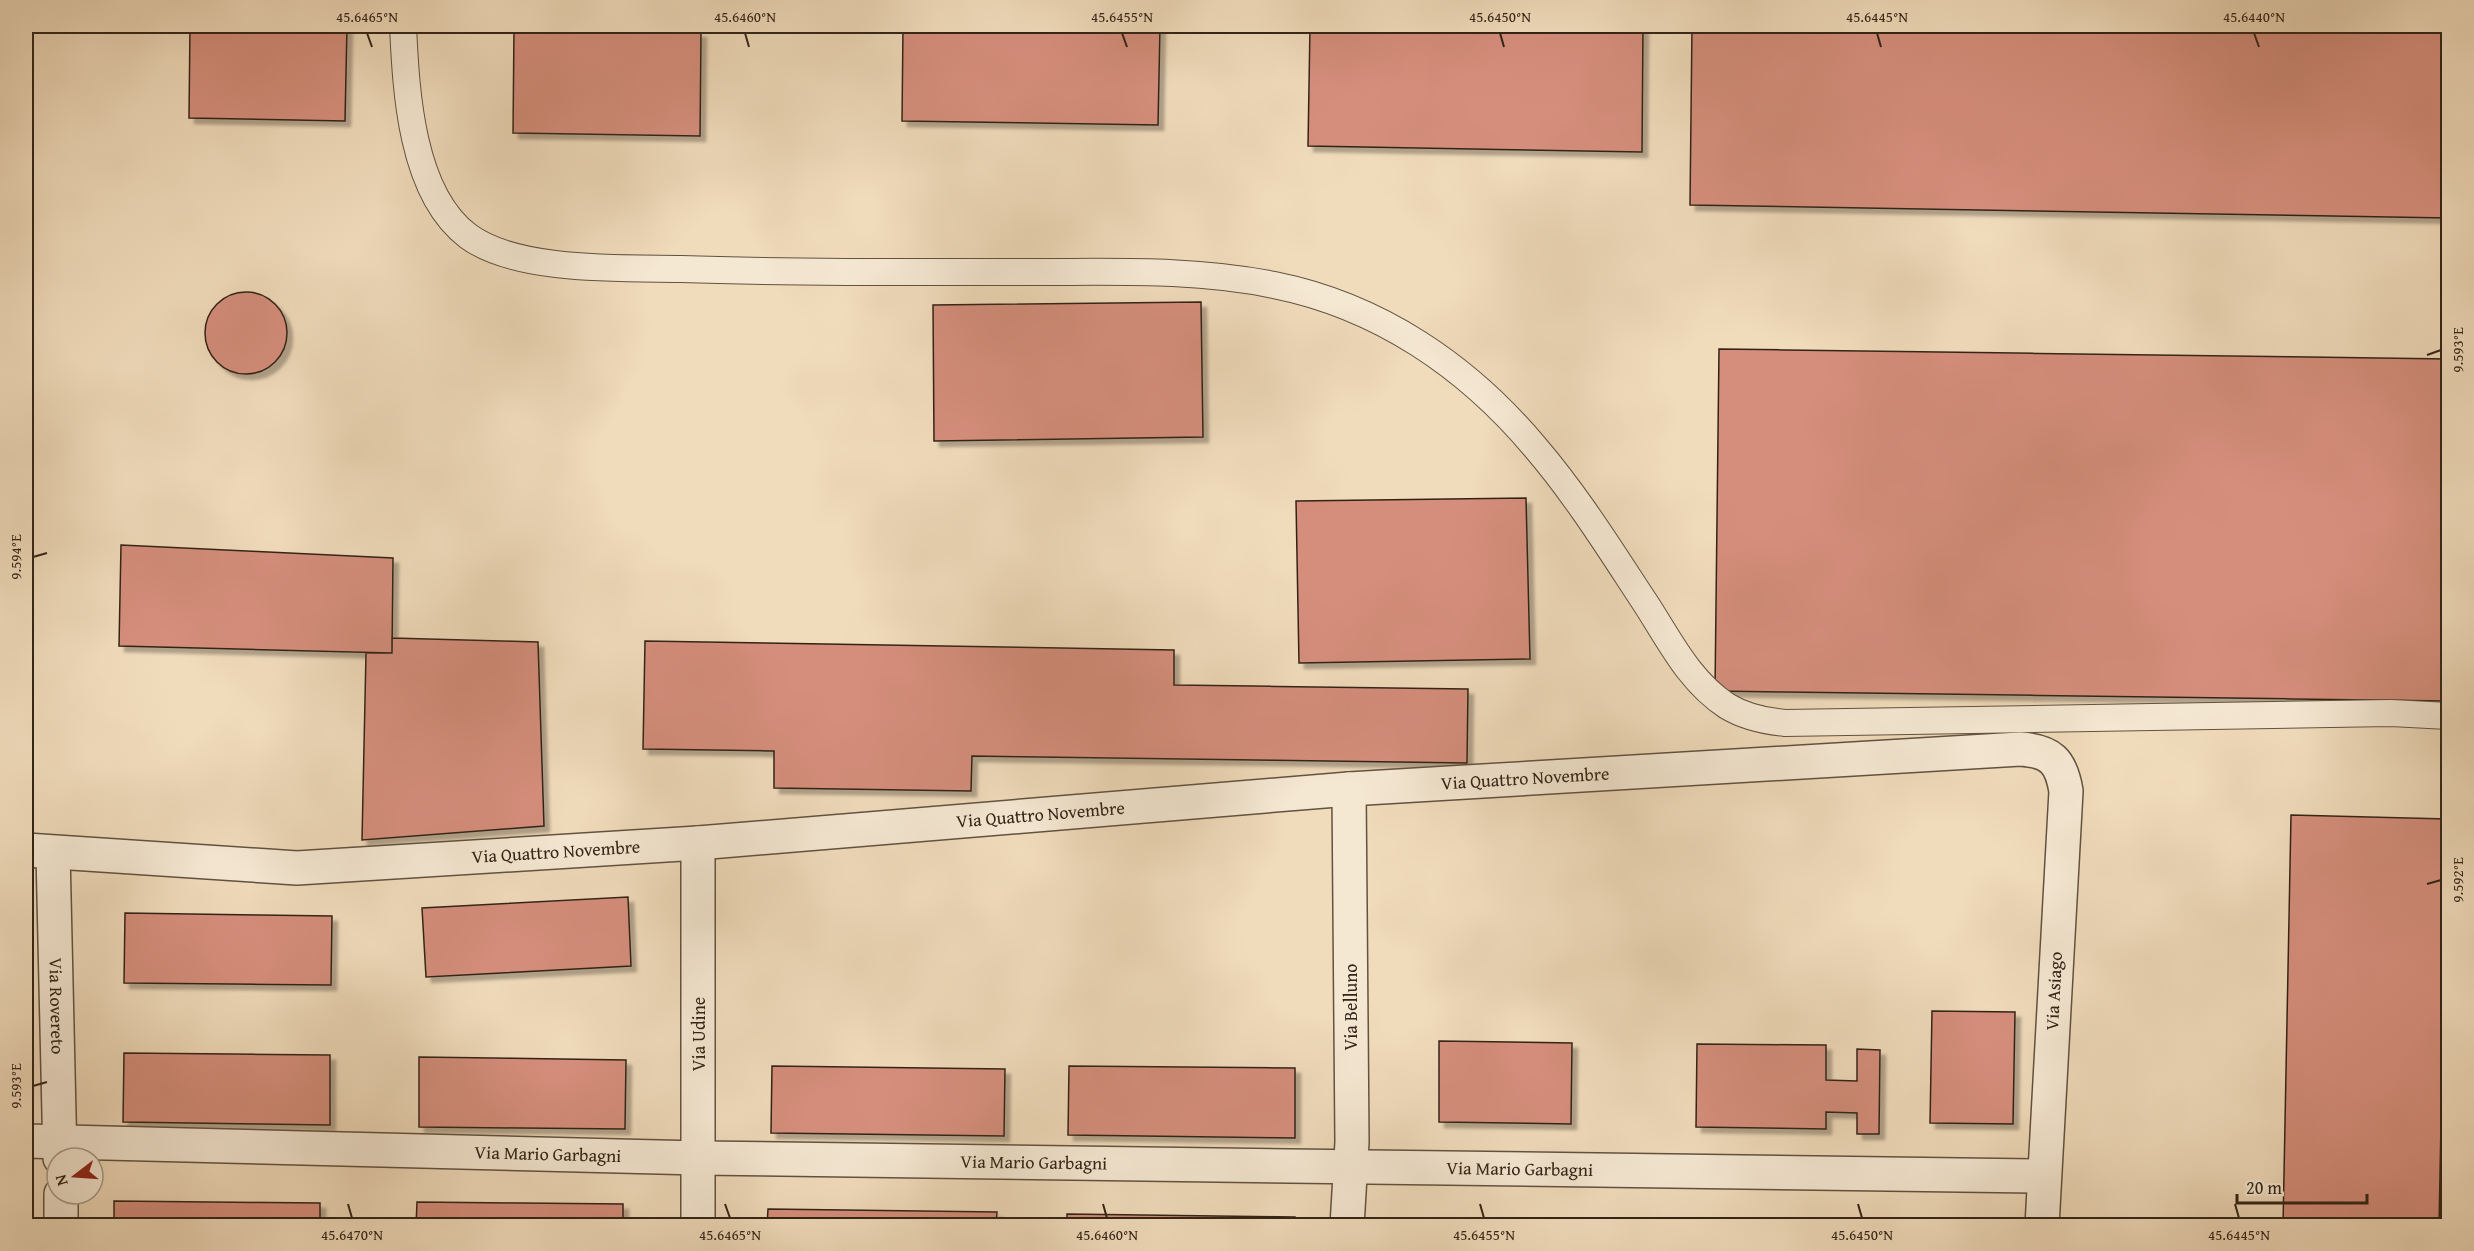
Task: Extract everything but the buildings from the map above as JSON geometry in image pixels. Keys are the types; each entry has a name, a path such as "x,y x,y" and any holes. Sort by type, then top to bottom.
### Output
{"street":[{"name":"Via Quattro Novembre","path":"39,852 297,868 698,843 1349,789 2020,749 2034,750 2054,760"},
{"name":"Via Asiago","path":"2042,1226 2066,791 2062,774 2054,760"},
{"name":"Via Belluno","path":"1347,1226 1351,1167 1349,789"},
{"name":"Via Udine","path":"698,843 699,1226"},
{"name":"Via Rovereto","path":"39,852 60,1146"},
{"name":"Via Mario Garbagni","path":"26,1141 45,1146"},
{"name":"Via Mario Garbagni","path":"105,1151 2043,1176"},
{"path":"61,1206 61,1226"}],"lane":[{"path":"403,26 405,62 418,152 435,197 466,235 480,243 516,256 598,267 706,270 1191,273 1277,286 1324,298 1372,318 1423,344 1462,374 1512,420 1584,511 1680,662 1725,704 1744,715 1763,721 1785,723 2391,713 2448,716"}]}
